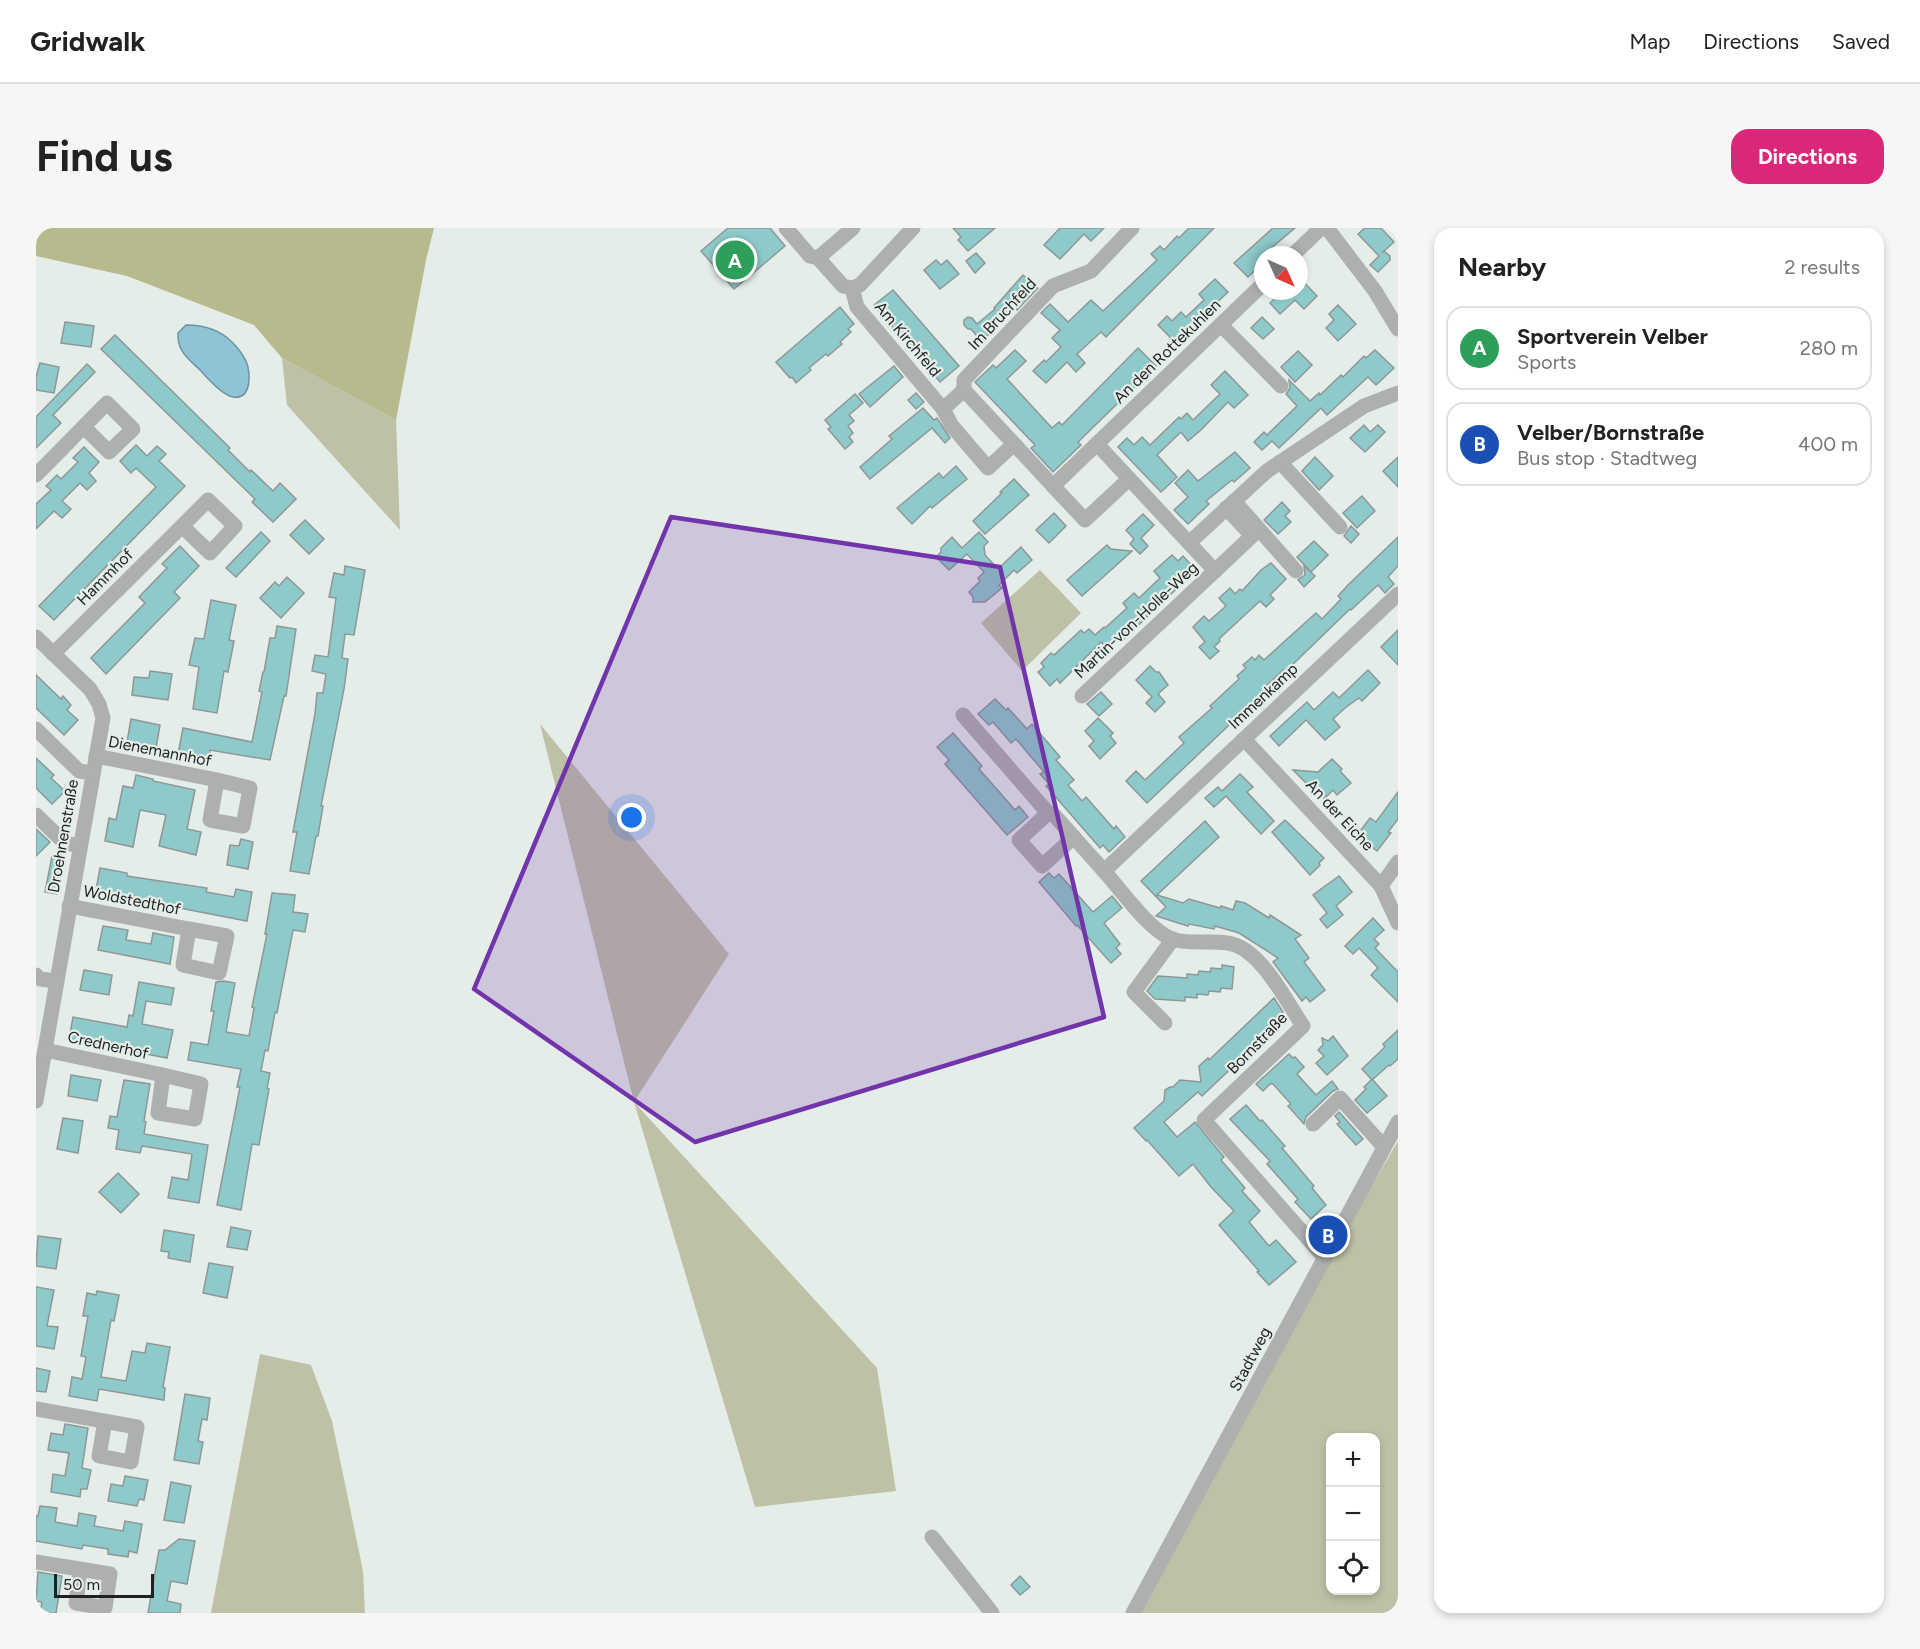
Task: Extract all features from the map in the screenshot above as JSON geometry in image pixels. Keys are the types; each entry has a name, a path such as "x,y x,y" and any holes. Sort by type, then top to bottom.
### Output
{"street":[{"path":"786,228 810,256 818,258 843,286 852,288 860,285 914,228"},
{"path":"818,258 853,228"},
{"name":"Im Bruchfeld","path":"963,390 964,380 1053,286 1090,271 1132,228"},
{"path":"1302,246 1321,228"},
{"path":"1327,228 1375,291 1398,329"},
{"name":"Am Kirchfeld","path":"852,288 857,307 943,409 952,426 988,468 1014,444"},
{"name":"An den Rottekuhlen","path":"1097,444 1254,293"},
{"path":"1221,325 1281,386"},
{"path":"943,409 963,390 1085,520 1129,478"},
{"name":"Martin-von-Holle-Weg","path":"1215,571 1189,543 1267,471 1364,406 1398,393"},
{"path":"36,475 84,427"},
{"path":"1053,486 1097,444 1189,543"},
{"path":"1280,462 1340,527"},
{"path":"1230,505 1296,571"},
{"name":"Martin-von-Holle-Weg","path":"1082,696 1252,536 1230,505"},
{"name":"Hammhof","path":"53,654 182,526"},
{"name":"Immenkamp","path":"1104,871 1398,594"},
{"name":"Droehnenstraße","path":"36,637 90,689 99,704 103,718 36,1101"},
{"name":"Bornstraße","path":"963,715 1048,813 1054,814 1161,933 1187,942 1225,943 1242,948 1256,959 1303,1026 1204,1120 1325,1258"},
{"path":"36,729 79,771 93,773"},
{"name":"An der Eiche","path":"1244,739 1381,886 1398,923"},
{"name":"Dienemannhof","path":"96,756 217,780"},
{"path":"1048,813 1019,840 1042,866 1074,837"},
{"path":"36,815 65,843 80,846"},
{"path":"1381,886 1398,862"},
{"name":"Woldstedthof","path":"69,906 189,929"},
{"path":"1165,1023 1134,992 1173,939"},
{"path":"36,975 40,979 57,981"},
{"name":"Crednerhof","path":"45,1050 163,1076"},
{"path":"1313,1124 1340,1098 1384,1147"},
{"name":"Stadtweg","path":"1138,1611 1398,1122"},
{"path":"36,1409 105,1421"},
{"path":"932,1537 992,1613"},
{"path":"36,1562 80,1570"}],"highlighted area":[{"path":"671,517 1000,567 1104,1017 695,1142 474,989"}],"green space":[{"path":"36,228 434,228 396,420 282,358 254,325 127,276 36,256"},
{"path":"282,358 396,420 400,530 287,405"},
{"path":"1040,570 1081,613 1022,671 981,623"},
{"path":"540,724 729,954 634,1102"},
{"path":"634,1102 877,1368 896,1491 755,1507"},
{"path":"1398,1141 1398,1613 1141,1613 1319,1276"},
{"path":"260,1354 311,1365 332,1421 363,1571 365,1613 211,1613"}],"water":[{"path":"186,325 217,331 236,346 246,361 249,372 247,390 244,394 233,397 224,393 185,355 179,345 178,333"}],"building":[{"path":"728,228 770,228 785,246 734,289 701,251"},
{"path":"953,228 995,228 968,251 958,240 961,237"},
{"path":"1060,228 1104,228 1091,241 1084,234 1060,259 1044,245"},
{"path":"1189,228 1214,228 1106,337 1101,332 1077,354 1085,363 1076,372 1067,362 1046,383 1033,371 1061,347 1052,338 1060,330 1041,313 1050,304 1068,322 1091,300 1103,311 1157,260 1151,254 1160,246 1164,250 1177,236 1179,238"},
{"path":"1273,228 1295,228 1274,246 1254,246 1254,271 1248,277 1234,263"},
{"path":"1365,228 1381,228 1394,242 1384,251 1390,256 1390,260 1378,272 1370,265 1379,256 1358,234"},
{"path":"976,253 985,263 975,273 966,261"},
{"path":"936,260 941,265 947,260 959,274 940,289 924,270"},
{"path":"1023,275 1038,288 1017,310 1015,307 995,324 998,327 981,341 971,329 964,325 964,320 968,317 972,318 977,324 995,309"},
{"path":"1215,279 1228,292 1195,325 1197,328 1178,345 1158,325 1167,316 1172,321 1181,312 1186,317 1204,300 1199,294"},
{"path":"1308,286 1317,296 1304,309 1295,300 1308,300"},
{"path":"893,290 959,366 940,382 874,305"},
{"path":"1273,300 1295,300 1280,314 1270,303"},
{"path":"1338,305 1356,324 1338,341 1326,328 1334,320 1329,314"},
{"path":"840,307 854,324 848,329 851,332 840,342 842,344 809,368 811,370 796,383 776,362"},
{"path":"1262,317 1274,329 1263,339 1251,328"},
{"path":"65,322 94,326 91,347 61,343"},
{"path":"115,335 230,448 228,450 250,472 251,470 273,491 280,483 296,499 273,522 252,502 255,499 101,349"},
{"path":"1138,348 1156,366 1078,442 1081,445 1053,472 1031,448 1035,445 975,382 993,365 996,368 1015,350 1026,361 1007,379 1052,428 1059,422 1062,425"},
{"path":"1375,350 1394,368 1376,385 1368,377 1327,415 1321,408 1279,448 1272,441 1262,450 1254,442 1264,432 1267,435 1297,406 1286,394 1290,388 1289,380 1310,401 1319,393 1320,395 1341,375 1343,377 1364,356 1366,358"},
{"path":"1298,351 1312,365 1295,382 1281,367"},
{"path":"40,363 59,367 54,393 36,390 36,377"},
{"path":"87,364 95,372 53,415 61,423 36,448 36,417"},
{"path":"894,366 903,377 870,407 859,394"},
{"path":"1225,371 1248,395 1234,408 1228,402 1188,441 1181,432 1157,455 1177,477 1161,492 1118,447 1127,438 1134,445 1142,437 1150,445 1179,417 1181,419 1187,413 1193,420 1220,394 1211,385"},
{"path":"916,393 924,402 916,409 908,400"},
{"path":"855,394 863,403 849,415 854,421 848,426 853,433 849,437 853,442 845,449 828,429 831,427 825,420"},
{"path":"923,408 934,420 937,418 950,438 945,443 932,428 870,479 860,467 892,439 889,436"},
{"path":"1364,425 1370,432 1378,425 1385,432 1365,452 1350,438"},
{"path":"136,445 147,456 157,446 166,454 159,461 185,486 54,620 39,606 156,487 136,468 131,473 120,461"},
{"path":"84,447 99,462 89,473 96,481 87,490 80,483 62,501 71,509 62,518 54,511 36,529 36,504 51,490 46,486 57,475 61,479 78,462 73,458"},
{"path":"1235,452 1250,468 1206,501 1209,504 1188,524 1174,510 1188,497 1175,483 1188,470 1198,481"},
{"path":"1315,457 1333,476 1319,490 1302,471"},
{"path":"1398,457 1398,487 1383,471"},
{"path":"956,466 967,479 932,508 930,506 912,524 897,508 939,473 943,478"},
{"path":"1014,479 1029,495 985,534 973,521"},
{"path":"1362,496 1375,511 1357,528 1343,513"},
{"path":"1282,502 1290,511 1285,516 1291,522 1278,534 1264,520"},
{"path":"1054,513 1066,526 1049,543 1036,530"},
{"path":"1143,514 1154,525 1141,538 1148,546 1140,554 1130,544 1134,539 1126,530"},
{"path":"305,520 324,539 309,554 290,535"},
{"path":"1351,526 1359,534 1351,543 1344,536"},
{"path":"261,532 270,541 236,577 226,568"},
{"path":"979,532 988,542 984,546 985,555 998,569 1021,547 1032,560 1017,573 1014,570 999,585 1002,588 985,602 973,602 973,597 969,592 980,581 978,578 984,572 967,554 949,570 936,557 952,537 962,548"},
{"path":"1398,537 1398,566 1388,577 1394,584 1385,593 1378,585 1350,609 1285,672 1283,670 1265,687 1267,689 1147,803 1126,781 1136,771 1145,780 1184,743 1179,737 1212,708 1210,706 1239,679 1237,676 1246,668 1243,665 1252,657 1255,660 1259,655 1264,660 1316,613 1322,619 1341,599 1338,596 1348,585"},
{"path":"1314,541 1328,555 1311,572 1297,557"},
{"path":"1107,545 1111,549 1132,551 1082,596 1067,580"},
{"path":"180,546 199,566 174,592 180,598 106,674 91,658 145,603 139,597 167,568 162,564"},
{"path":"1172,555 1178,561 1183,556 1196,570 1124,639 1120,635 1107,648 1101,642 1060,683 1057,679 1050,686 1038,672 1044,667 1041,663 1051,653 1054,655 1081,630 1084,633 1089,629 1095,635 1105,628 1127,608 1123,603 1134,593 1139,598 1160,578 1154,571"},
{"path":"1271,563 1286,579 1270,595 1274,599 1266,607 1260,601 1219,639 1220,641 1214,647 1219,651 1210,659 1199,647 1205,642 1193,627 1204,616 1209,621 1226,606 1219,598 1230,588 1235,594 1240,589 1242,591 1261,570"},
{"path":"345,566 365,570 354,635 345,634 342,658 348,659 344,689 309,874 290,871 297,832 293,832 317,693 323,693 326,674 312,671 315,655 328,657 336,598 329,597 334,573 344,575"},
{"path":"1304,566 1315,576 1304,587 1298,580 1305,575"},
{"path":"287,577 304,593 281,618 260,598 275,582 279,586"},
{"path":"211,600 236,605 229,640 234,641 228,672 224,671 217,713 193,709 199,667 189,665 195,638 204,639"},
{"path":"277,626 296,629 286,696 284,696 270,760 210,750 208,760 178,754 183,728 252,742 262,692 259,691 270,638 275,638"},
{"path":"1398,630 1398,665 1381,647"},
{"path":"1150,666 1159,672 1168,685 1158,694 1165,702 1155,712 1146,703 1152,697 1136,680"},
{"path":"1368,670 1380,683 1362,701 1359,698 1333,719 1340,727 1325,740 1306,720 1279,746 1270,736 1307,702 1314,710 1333,692 1339,698"},
{"path":"150,671 172,674 168,700 132,695 134,677 149,678"},
{"path":"36,675 61,699 63,696 71,705 67,710 78,720 64,735 36,708"},
{"path":"1101,692 1112,704 1099,716 1087,704"},
{"path":"995,699 1006,710 1008,708 1027,729 1032,724 1060,757 1056,760 1074,780 1068,785 1082,801 1086,797 1114,829 1116,826 1125,837 1109,852 1103,845 1100,848 1046,786 1049,784 1040,774 1044,772 1016,739 1011,743 993,722 989,725 978,714"},
{"path":"1098,718 1113,733 1110,736 1116,743 1100,759 1089,746 1094,741 1085,731"},
{"path":"131,719 160,725 156,748 127,742"},
{"path":"953,733 982,766 979,769 1015,810 1019,806 1028,817 1007,835 945,764 949,760 937,747"},
{"path":"36,758 54,775 51,778 65,791 52,804 36,788"},
{"path":"1332,759 1351,783 1337,795 1333,790 1324,799 1293,770 1318,772"},
{"path":"1240,774 1253,787 1247,792 1274,821 1261,834 1226,796 1214,807 1205,798 1218,787 1222,791"},
{"path":"136,775 195,790 187,829 201,832 196,855 159,846 166,815 140,810 133,847 105,841 109,818 116,820 123,786 133,788"},
{"path":"1398,792 1398,819 1388,832 1391,833 1377,851 1357,835 1370,818 1376,822"},
{"path":"1285,820 1324,858 1310,875 1272,832"},
{"path":"1205,821 1219,837 1157,895 1183,903 1189,899 1233,910 1236,901 1245,903 1269,918 1270,915 1301,935 1295,939 1309,958 1304,962 1325,990 1310,1002 1306,997 1302,1001 1273,962 1278,958 1239,933 1215,926 1214,929 1189,924 1188,926 1156,916 1166,907 1141,881"},
{"path":"36,829 50,842 36,856"},
{"path":"241,839 253,842 248,869 227,865 230,845 239,846"},
{"path":"52,856 64,858 57,894 45,892"},
{"path":"100,868 127,873 127,876 207,888 206,892 234,897 236,889 252,892 247,921 164,905 163,907 133,902 134,897 96,890"},
{"path":"1049,873 1054,878 1059,874 1093,912 1112,896 1122,908 1104,923 1120,944 1116,948 1121,954 1111,963 1039,882"},
{"path":"1339,876 1352,892 1336,906 1343,915 1327,928 1320,919 1327,913 1313,895"},
{"path":"272,893 295,895 293,912 308,914 305,932 293,930 277,1013 275,1012 268,1051 265,1050 261,1071 270,1073 267,1088 269,1089 259,1145 252,1144 241,1210 217,1205 240,1087 237,1087 241,1069 188,1060 191,1042 208,1045 216,982 235,983 226,1032 249,1036"},
{"path":"1373,918 1384,930 1374,939 1379,944 1375,948 1398,972 1398,1002 1371,975 1378,968 1359,948 1353,954 1345,946"},
{"path":"103,926 128,930 126,940 151,944 153,933 174,937 170,964 98,950"},
{"path":"1222,965 1234,967 1232,989 1221,988 1220,992 1209,991 1208,995 1197,994 1197,998 1185,997 1185,1001 1155,999 1147,991 1158,976 1187,978 1187,974 1198,975 1199,971 1210,972 1211,968 1222,969"},
{"path":"84,970 112,975 109,995 80,990"},
{"path":"139,982 174,988 171,1005 146,1001 142,1024 173,1030 167,1058 69,1039 73,1017 127,1027 129,1015 133,1016"},
{"path":"1274,998 1283,1012 1274,1019 1278,1024 1202,1096 1198,1092 1164,1122 1177,1137 1195,1122 1224,1157 1221,1160 1245,1188 1242,1191 1260,1211 1249,1222 1269,1246 1276,1240 1296,1262 1269,1285 1219,1225 1234,1211 1193,1164 1179,1176 1134,1128 1164,1101 1165,1090 1173,1087 1180,1080 1201,1082 1199,1066 1208,1058 1209,1060"},
{"path":"1398,1030 1398,1059 1372,1080 1362,1069 1385,1047 1383,1044"},
{"path":"1333,1036 1348,1056 1327,1075 1316,1063 1324,1056 1318,1050 1323,1045 1322,1038 1328,1041"},
{"path":"1289,1054 1304,1067 1297,1074 1316,1095 1332,1081 1338,1089 1306,1117 1304,1124 1288,1106 1291,1104 1273,1084 1263,1091 1256,1084"},
{"path":"71,1075 101,1080 97,1101 68,1096"},
{"path":"1372,1079 1387,1096 1367,1113 1355,1100"},
{"path":"124,1080 150,1084 144,1134 208,1145 199,1203 168,1198 172,1177 188,1180 192,1154 142,1146 140,1153 116,1149 119,1130 108,1128 110,1116 117,1117"},
{"path":"1246,1105 1285,1146 1282,1148 1314,1186 1312,1188 1326,1205 1311,1219 1295,1202 1298,1199 1267,1164 1270,1161 1230,1119"},
{"path":"1339,1112 1363,1139 1356,1145 1337,1124 1340,1122 1335,1116"},
{"path":"63,1118 83,1121 78,1153 57,1149"},
{"path":"118,1173 139,1194 121,1213 99,1192"},
{"path":"231,1227 251,1231 247,1250 227,1247"},
{"path":"164,1230 194,1235 190,1262 168,1258 169,1252 161,1251"},
{"path":"38,1236 61,1239 56,1269 36,1266"},
{"path":"209,1263 233,1267 227,1298 203,1293"},
{"path":"36,1287 54,1290 47,1326 58,1327 54,1349 36,1346"},
{"path":"97,1291 119,1295 114,1321 111,1320 101,1377 126,1381 132,1351 145,1353 147,1343 170,1347 163,1387 165,1388 164,1400 99,1389 97,1401 69,1396 72,1377 82,1379 86,1357 81,1356 88,1316 83,1316 87,1293 96,1295"},
{"path":"36,1368 50,1371 46,1392 36,1391"},
{"path":"185,1394 210,1398 207,1420 202,1419 198,1441 203,1442 199,1464 174,1460"},
{"path":"65,1424 88,1428 82,1468 91,1470 87,1489 81,1489 80,1497 51,1492 53,1474 65,1476 69,1453 48,1450 51,1433 63,1435"},
{"path":"125,1476 148,1480 144,1500 139,1499 137,1506 108,1501 111,1484 123,1486"},
{"path":"171,1482 191,1486 184,1523 164,1520"},
{"path":"40,1506 57,1508 55,1522 77,1526 79,1513 96,1516 94,1526 123,1531 125,1521 142,1524 137,1553 129,1551 128,1557 108,1554 108,1549 83,1545 82,1549 36,1541 36,1516 38,1516"},
{"path":"179,1539 195,1541 187,1584 171,1581 167,1601 181,1604 180,1613 148,1613 159,1550 165,1550"},
{"path":"38,1572 62,1576 56,1613 40,1613 42,1602 36,1601"},
{"path":"1020,1576 1030,1587 1020,1595 1011,1585"}],"place":[{"name":"Sportverein Velber","path":"735,260"},
{"name":"Velber/Bornstraße","path":"1328,1235"}]}
